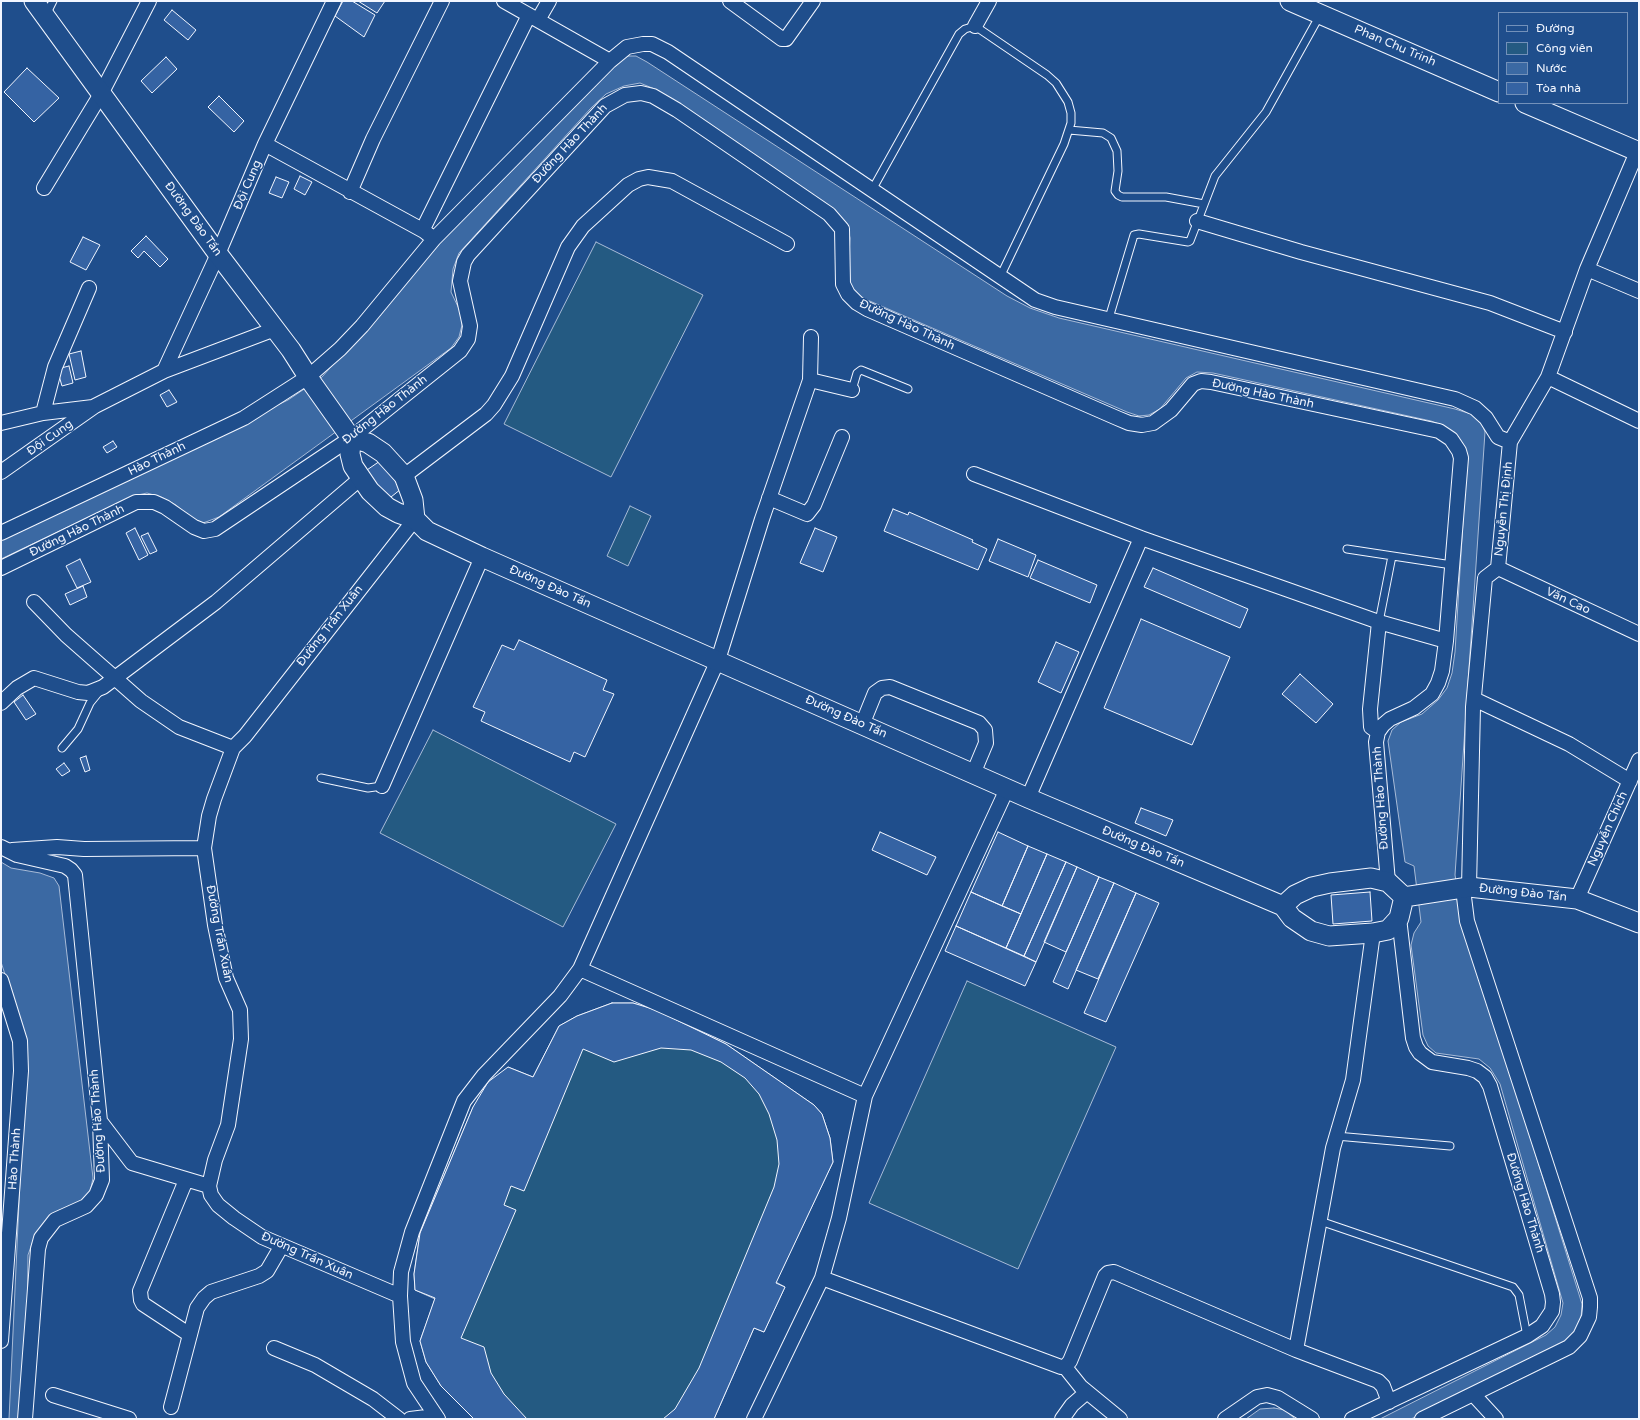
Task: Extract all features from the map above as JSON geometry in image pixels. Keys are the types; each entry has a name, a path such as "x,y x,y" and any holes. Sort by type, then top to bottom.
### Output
{"street":[{"name":"Đường Đào Tấn","path":"34,1 49,9 101,94 218,254 291,350 348,435 353,466 370,491 387,507 415,519 427,530 482,557 1007,789 1283,906 1292,918 1311,931 1329,936 1373,934 1388,930 1399,918"},
{"path":"44,188 101,94 149,1"},
{"name":"Đội Cung","path":"164,371 218,254 265,144 334,1"},
{"path":"350,192 373,139 442,1"},
{"path":"504,1 610,61"},
{"path":"429,235 424,227 534,17 548,1"},
{"path":"730,1 782,39 786,39 813,1"},
{"path":"975,26 989,1"},
{"name":"Phan Chu Trinh","path":"1290,1 1498,92"},
{"path":"429,235 620,52 636,44 648,44 660,47 1035,300 1055,307 1109,318 1455,399 1475,408 1486,418 1498,437 1510,442"},
{"name":"Đường Hào Thành","path":"1,568 136,502 154,502 165,507 194,527 204,531 215,529 348,435 454,356 464,346 469,333 470,320 460,288 464,262 474,248 605,106 625,94 641,93 653,96 678,110 829,214 842,229 843,284 848,294 857,302 874,312 1129,424 1142,425 1158,420 1171,410 1193,384 1201,381 1445,434 1456,445 1460,458 1446,642 1442,671 1432,694 1414,708 1390,719 1378,732 1376,742 1388,882"},
{"path":"1527,104 1638,152"},
{"path":"265,144 429,235"},
{"name":"Nguyễn Thị Định","path":"1422,1419 1575,1342 1585,1327 1590,1307 1590,1298 1466,921 1464,888 1474,699 1485,578 1498,568 1510,442 1548,377 1587,269 1638,152"},
{"path":"404,476 486,414 494,405 512,376 568,247 583,226 628,185 638,179 648,177 672,181 787,244"},
{"path":"1197,221 1301,252 1490,303 1565,332"},
{"name":"Hào Thành","path":"1,533 244,418 310,380 362,326 429,235"},
{"path":"1587,269 1639,291"},
{"path":"43,413 54,367 89,288"},
{"name":"Đội Cung","path":"1,472 95,406 164,371 275,329"},
{"path":"410,1419 436,1417 414,1383 403,1342 400,1296 401,1272 412,1232 464,1101 484,1075 560,996 580,969 718,660 769,498 810,380 811,337"},
{"path":"1548,377 1639,421"},
{"path":"810,380 852,390"},
{"path":"1,423 43,413 95,406"},
{"path":"348,435 368,443 383,453 404,476 413,500 415,519"},
{"path":"769,498 807,514 814,505 842,436"},
{"path":"974,474 1141,538 1379,622 1446,642"},
{"path":"1,703 17,688 34,678 78,692 88,693 103,687 216,602 361,478"},
{"name":"Đường Trần Xuân","path":"400,1296 281,1247 262,1237 223,1209 211,1195 209,1186 228,1125 241,1039 240,1010 226,978 215,925 204,848 210,810 233,748 245,736 415,519"},
{"path":"1028,798 1141,538"},
{"path":"382,786 482,557"},
{"name":"Văn Cao","path":"1498,568 1639,634"},
{"path":"34,602 114,678 165,719 196,735 233,748"},
{"path":"1378,732 1371,727 1370,709 1379,622"},
{"path":"862,724 875,693 882,688 890,687 979,723 985,730 986,743 973,774"},
{"path":"1474,699 1569,744 1630,781"},
{"name":"Nguyễn Chích","path":"1577,899 1639,760"},
{"path":"754,1419 822,1278 838,1218 865,1096 1007,789"},
{"path":"3,848 56,847 84,850 204,848"},
{"name":"Đường Hào Thành","path":"3,848 17,855 65,866 75,875 100,1121 102,1180 96,1195 86,1206 55,1220 41,1238 38,1250 25,1419"},
{"path":"1283,906 1295,895 1312,887 1330,883 1371,878 1388,882 1409,897 1399,918"},
{"name":"Đường Đào Tấn","path":"1409,897 1464,888 1577,899 1639,923"},
{"name":"Đường Hào Thành","path":"1352,1419 1527,1336 1542,1326 1552,1311 1552,1294 1490,1086 1485,1077 1478,1071 1432,1062 1420,1053 1416,1047 1413,1038 1399,918"},
{"path":"1296,1350 1336,1136 1353,1080 1373,934"},
{"path":"580,969 865,1096"},
{"name":"Hào Thành","path":"1,980 20,1041 21,1071 1,1341"},
{"path":"100,1121 132,1163 209,1186"},
{"path":"186,1180 140,1292 141,1300 144,1304 190,1335"},
{"path":"171,1407 197,1308 204,1298 211,1292 259,1276 266,1271 281,1247"},
{"path":"1065,1366 1070,1361 1105,1276 1111,1272 1296,1350 1378,1381 1383,1386 1389,1402"},
{"path":"822,1278 1050,1364 1065,1366 1087,1392 1120,1419"},
{"path":"274,1348 327,1372 373,1399 399,1419"},
{"path":"1062,1419 1072,1405 1087,1392"},
{"path":"1225,1419 1257,1397 1267,1394 1278,1398 1312,1419"},
{"path":"1473,1394 1496,1419"},
{"path":"53,1395 129,1419"}],"lane":[{"path":"1109,318 1134,235 1139,234 1188,242 1190,241 1215,176 1266,112 1321,14"},
{"path":"872,190 959,34 965,28 975,26 1047,75 1056,83 1068,102 1071,113 1069,130 1064,144 1000,277"},
{"path":"1069,130 1103,133 1110,138 1116,151 1118,171 1116,191 1118,195 1122,197 1166,197 1204,204"},
{"path":"852,390 857,373 861,370 908,389"},
{"path":"1347,549 1452,565"},
{"path":"1379,622 1392,556"},
{"path":"62,748 78,729 90,702 103,687"},
{"path":"321,778 368,788 382,786"},
{"path":"1336,1136 1450,1146"},
{"path":"1320,1221 1513,1287 1519,1295 1527,1336"}],"green space":[{"path":"596,242 703,295 611,477 504,424"},
{"path":"630,506 651,516 628,566 607,556"},
{"path":"433,730 616,824 563,927 380,833"},
{"path":"967,981 1116,1047 1018,1269 869,1203"},
{"path":"612,1003 633,1003 656,1010 726,1044 814,1105 822,1114 830,1138 833,1162 776,1282 785,1287 764,1332 754,1328 714,1419 474,1419 441,1386 426,1362 420,1341 435,1299 415,1290 414,1274 420,1233 473,1107 508,1067 533,1077 559,1026 577,1016"}],"water":[{"path":"623,56 636,56 647,62 1007,296 1030,308 1059,318 1455,409 1471,414 1481,421 1485,432 1455,875 1462,917 1582,1304 1581,1318 1577,1331 1566,1344 1411,1419 1380,1419 1546,1335 1555,1327 1561,1315 1563,1303 1500,1084 1490,1068 1479,1059 1436,1053 1428,1046 1423,1035 1411,945 1414,933 1421,922 1414,866 1405,862 1388,741 1392,730 1401,722 1422,714 1438,700 1447,688 1452,673 1455,652 1467,456 1463,444 1457,435 1444,426 1431,421 1213,373 1197,372 1186,378 1160,409 1149,415 1139,416 1127,412 865,299 854,292 849,283 848,273 850,238 847,225 838,214 657,90 640,83 624,86 606,94 591,108 459,253 453,269 451,292 461,313 462,325 459,337 451,348 219,517 203,523 191,518 176,505 161,497 147,493 133,496 1,559 1,538 288,400 322,377 439,244 609,64"},
{"path":"1,862 11,868 40,873 54,878 59,886 93,1178 89,1197 45,1225 35,1235 28,1255 26,1419 9,1419 25,1073 19,1018 1,962"},
{"path":"1274,1408 1285,1410 1295,1419 1246,1419 1260,1409"}],"building":[{"path":"343,1 352,1 375,15 364,37 335,16"},
{"path":"358,1 385,1 377,13"},
{"path":"172,10 196,30 188,40 164,20"},
{"path":"166,57 177,69 152,93 141,81"},
{"path":"27,68 59,98 34,122 4,92"},
{"path":"219,96 244,121 234,132 208,107"},
{"path":"300,176 312,182 305,195 294,189"},
{"path":"276,177 289,182 282,198 269,193"},
{"path":"146,236 168,259 160,267 144,251 138,258 131,251"},
{"path":"83,237 100,245 86,270 70,262"},
{"path":"81,351 86,377 75,380 69,354"},
{"path":"69,366 73,383 62,386 57,369"},
{"path":"169,390 177,402 167,407 160,395"},
{"path":"113,441 117,447 107,453 103,447"},
{"path":"380,461 401,489 386,501 364,472"},
{"path":"893,509 908,515 909,512 973,540 972,542 987,549 978,570 884,531"},
{"path":"135,528 148,555 139,560 126,533"},
{"path":"815,528 837,537 823,572 800,563"},
{"path":"148,533 157,551 150,554 141,536"},
{"path":"998,539 1036,555 1028,577 989,561"},
{"path":"80,559 91,582 77,588 66,566"},
{"path":"1038,560 1097,585 1090,603 1030,578"},
{"path":"1153,568 1248,609 1240,628 1144,587"},
{"path":"83,586 87,597 70,605 65,594"},
{"path":"1141,619 1230,657 1192,745 1104,708"},
{"path":"519,640 607,680 603,690 614,694 585,757 574,752 570,762 481,721 485,712 473,707 502,645 514,650"},
{"path":"1056,642 1079,652 1061,693 1038,682"},
{"path":"1300,674 1333,704 1316,723 1282,694"},
{"path":"23,695 36,714 26,720 14,702"},
{"path":"86,756 90,770 85,772 80,758"},
{"path":"64,763 70,771 62,776 56,769"},
{"path":"1141,808 1173,820 1166,836 1135,823"},
{"path":"880,832 936,857 927,875 872,850"},
{"path":"998,832 1028,846 1002,906 971,892"},
{"path":"1028,846 1047,854 1021,914 1002,906"},
{"path":"1047,854 1066,862 1024,956 1006,948"},
{"path":"1066,862 1077,867 1036,962 1024,956"},
{"path":"1077,867 1099,877 1066,952 1044,942"},
{"path":"1099,877 1114,883 1068,989 1053,982"},
{"path":"1114,883 1136,893 1098,979 1076,970"},
{"path":"971,892 1021,914 1006,948 956,926"},
{"path":"1370,892 1372,921 1333,924 1331,895"},
{"path":"1136,893 1159,903 1106,1022 1084,1013"},
{"path":"956,926 1036,962 1025,986 945,951"},
{"path":"612,1003 633,1003 656,1010 726,1044 814,1105 822,1114 830,1138 833,1162 776,1283 785,1287 764,1332 754,1328 714,1419 663,1419 675,1409 699,1368 774,1187 779,1164 777,1140 769,1114 759,1094 745,1078 721,1062 691,1050 661,1048 614,1062 583,1049 524,1191 511,1186 504,1205 516,1210 461,1338 484,1347 491,1373 504,1394 527,1419 474,1419 441,1386 426,1362 420,1341 435,1298 415,1290 414,1274 420,1233 473,1107 488,1082 508,1067 533,1077 559,1026 577,1016"}]}
